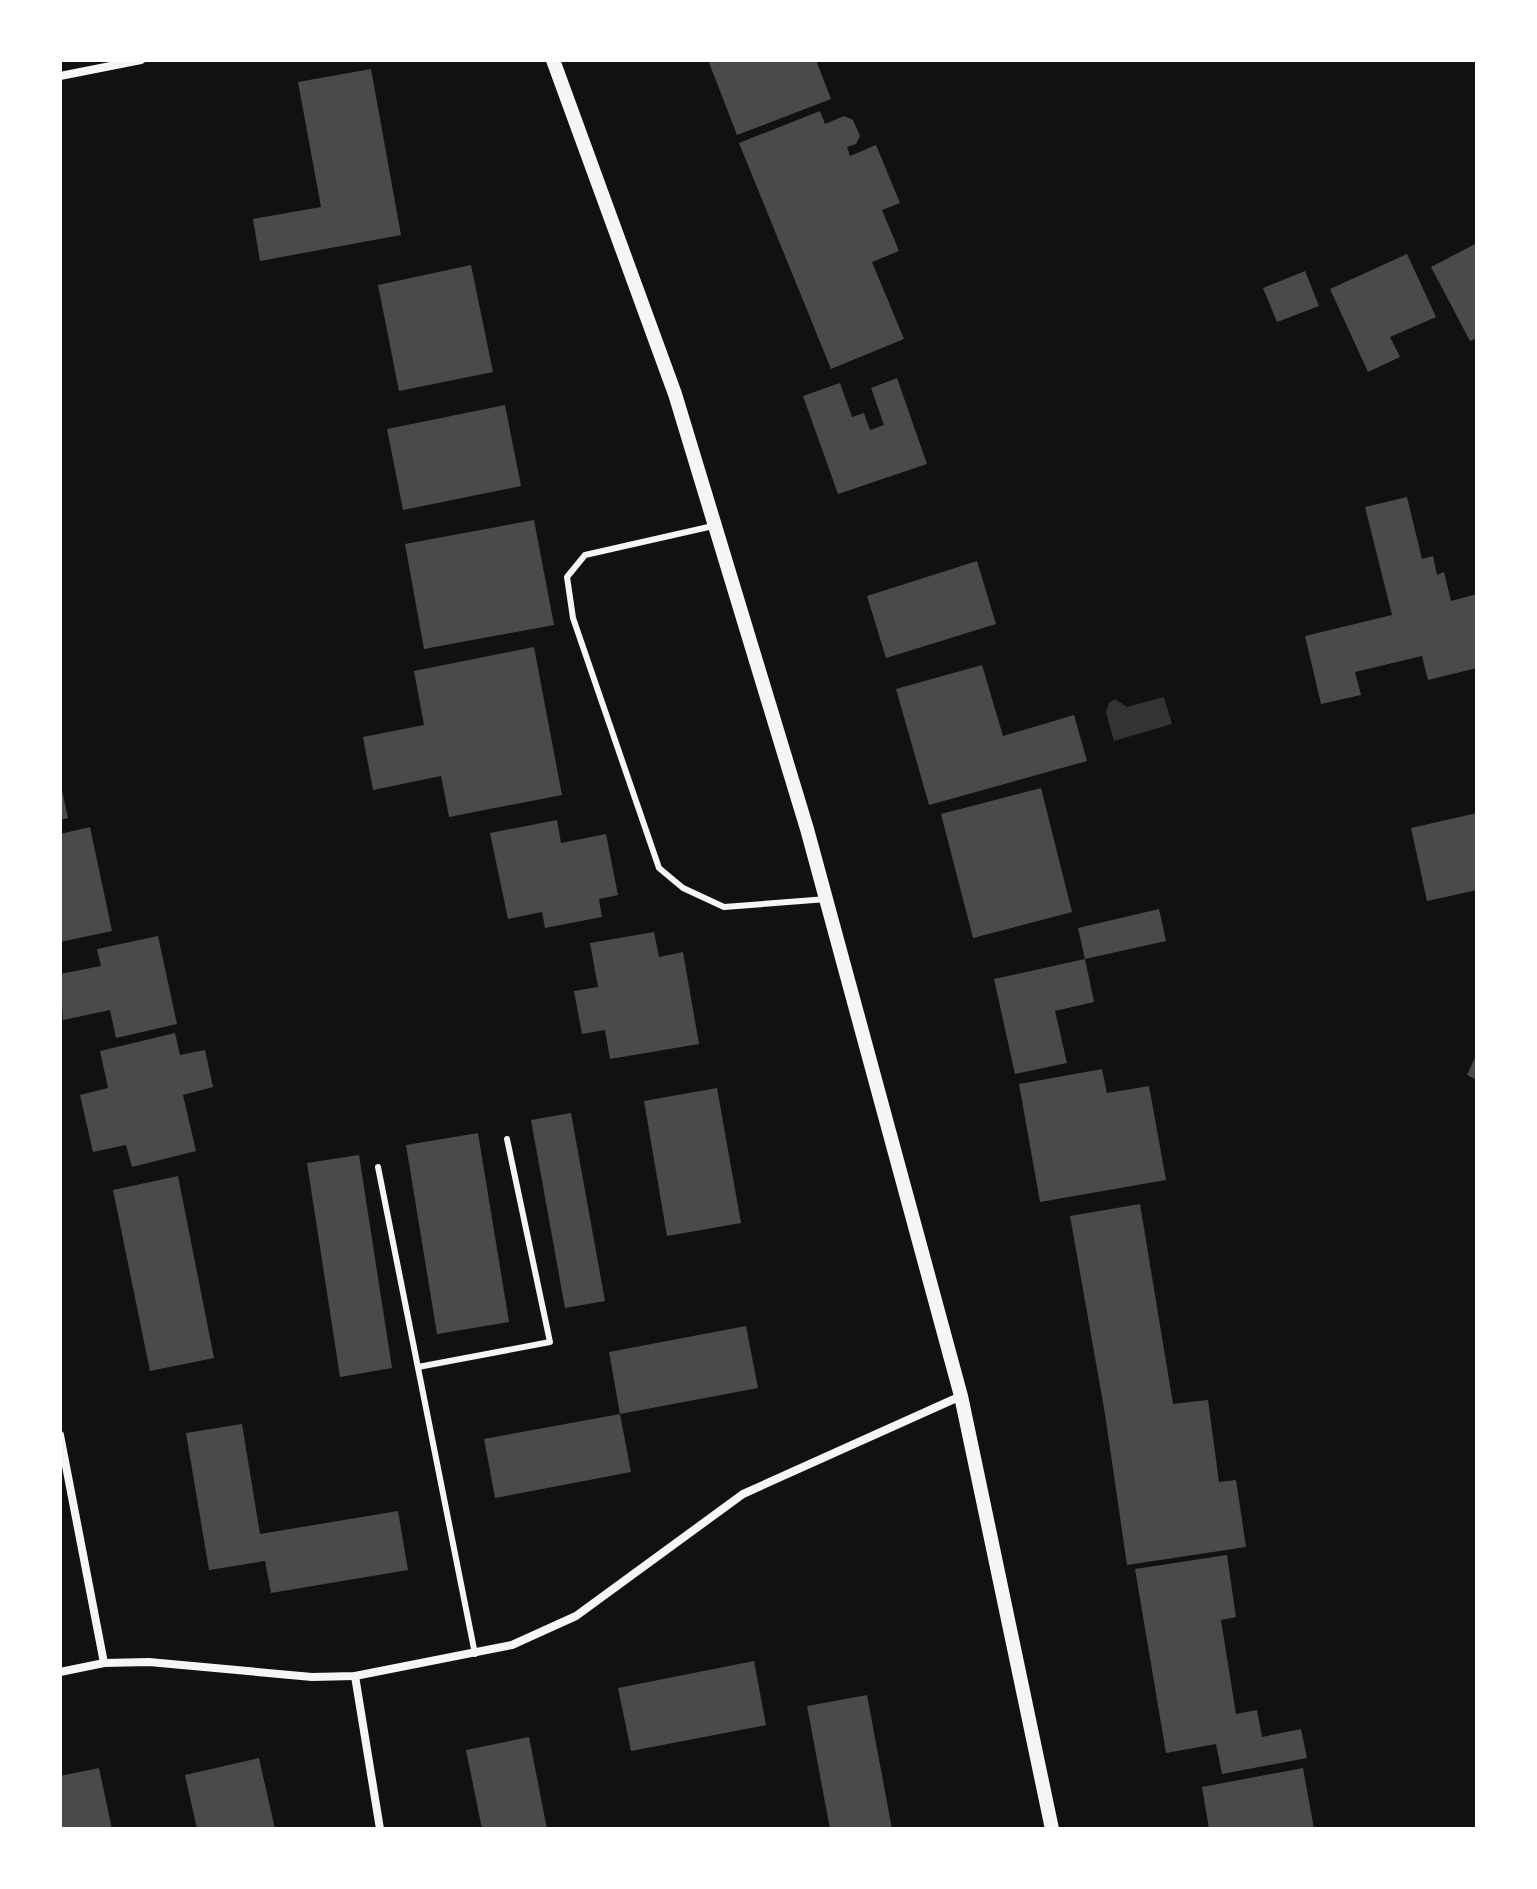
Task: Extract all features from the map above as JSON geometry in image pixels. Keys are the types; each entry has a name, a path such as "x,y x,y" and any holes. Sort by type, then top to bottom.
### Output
{"street":[{"path":"60,76 141,60"},
{"path":"553,60 675,394 827,899 961,1396 1052,1829"},
{"path":"60,1672 104,1663 149,1662 312,1677 355,1676 512,1645 576,1616 743,1494 961,1396"},
{"path":"60,1435 104,1663"},
{"path":"355,1676 380,1829"}],"lane":[{"path":"715,525 585,555 567,577 573,618 659,868 683,888 724,907 827,899"},
{"path":"418,1367 550,1342 507,1139"},
{"path":"378,1167 475,1654"}],"shaded area":[{"path":"1164,697 1172,724 1114,741 1106,712 1109,703 1115,699 1127,707"}],"building":[{"path":"708,60 816,60 831,99 737,135"},
{"path":"371,69 401,235 260,261 253,219 321,207 298,82"},
{"path":"820,111 825,124 844,116 853,120 860,136 856,144 847,147 850,156 876,145 900,203 882,210 899,251 872,262 904,339 831,369 739,143"},
{"path":"1477,243 1477,338 1470,341 1431,267"},
{"path":"1407,254 1436,317 1390,337 1400,357 1368,372 1330,289"},
{"path":"471,265 493,372 399,391 378,285"},
{"path":"1305,271 1319,306 1277,322 1263,288"},
{"path":"897,378 927,464 838,494 803,396 840,383 852,417 864,413 870,430 884,425 871,388"},
{"path":"505,405 521,486 403,510 387,429"},
{"path":"1407,497 1422,559 1433,556 1437,575 1444,572 1451,601 1477,594 1477,668 1428,680 1422,656 1355,672 1361,695 1321,704 1305,636 1392,615 1365,507"},
{"path":"534,520 554,625 424,649 405,544"},
{"path":"977,561 996,624 886,658 867,596"},
{"path":"534,647 562,795 449,817 441,776 373,790 363,737 424,725 414,671"},
{"path":"982,665 1003,736 1074,715 1087,761 929,805 896,689"},
{"path":"60,781 68,818 60,820"},
{"path":"1041,788 1072,912 973,938 941,814"},
{"path":"1477,813 1477,890 1427,901 1411,828"},
{"path":"557,820 561,843 606,834 618,895 599,899 602,917 545,928 542,912 508,919 490,833"},
{"path":"90,827 112,931 60,942 60,834"},
{"path":"1159,909 1166,941 1085,959 1078,928"},
{"path":"654,932 659,957 683,952 699,1044 610,1059 605,1030 582,1034 574,991 598,987 590,943"},
{"path":"158,936 177,1024 116,1038 110,1010 63,1020 60,974 101,966 97,949"},
{"path":"1085,959 1094,1002 1055,1011 1067,1063 1015,1074 994,979"},
{"path":"175,1033 180,1055 205,1050 213,1087 183,1095 196,1151 132,1167 126,1145 93,1152 80,1095 108,1088 100,1051"},
{"path":"1477,1053 1477,1080 1467,1075"},
{"path":"1102,1069 1107,1093 1149,1086 1166,1180 1040,1202 1019,1084"},
{"path":"717,1088 741,1223 667,1236 644,1101"},
{"path":"571,1113 605,1301 565,1308 531,1120"},
{"path":"478,1133 509,1322 437,1334 406,1145"},
{"path":"359,1155 392,1368 340,1377 307,1163"},
{"path":"178,1176 214,1358 150,1371 113,1190"},
{"path":"1140,1204 1173,1404 1208,1400 1219,1482 1236,1480 1246,1547 1127,1565 1105,1414 1070,1216"},
{"path":"746,1326 758,1388 620,1414 609,1352"},
{"path":"620,1414 631,1472 495,1498 484,1439"},
{"path":"242,1424 260,1534 398,1511 408,1570 271,1593 265,1561 209,1570 186,1433"},
{"path":"1227,1555 1236,1617 1221,1620 1236,1714 1257,1710 1262,1737 1301,1729 1307,1758 1222,1774 1216,1744 1166,1753 1135,1569"},
{"path":"754,1661 766,1725 631,1751 618,1688"},
{"path":"867,1695 892,1829 830,1829 807,1706"},
{"path":"529,1737 547,1829 482,1829 466,1750"},
{"path":"259,1758 275,1829 197,1829 185,1775"},
{"path":"99,1768 112,1829 60,1829 60,1776"},
{"path":"1303,1768 1314,1829 1209,1829 1202,1787"}]}
